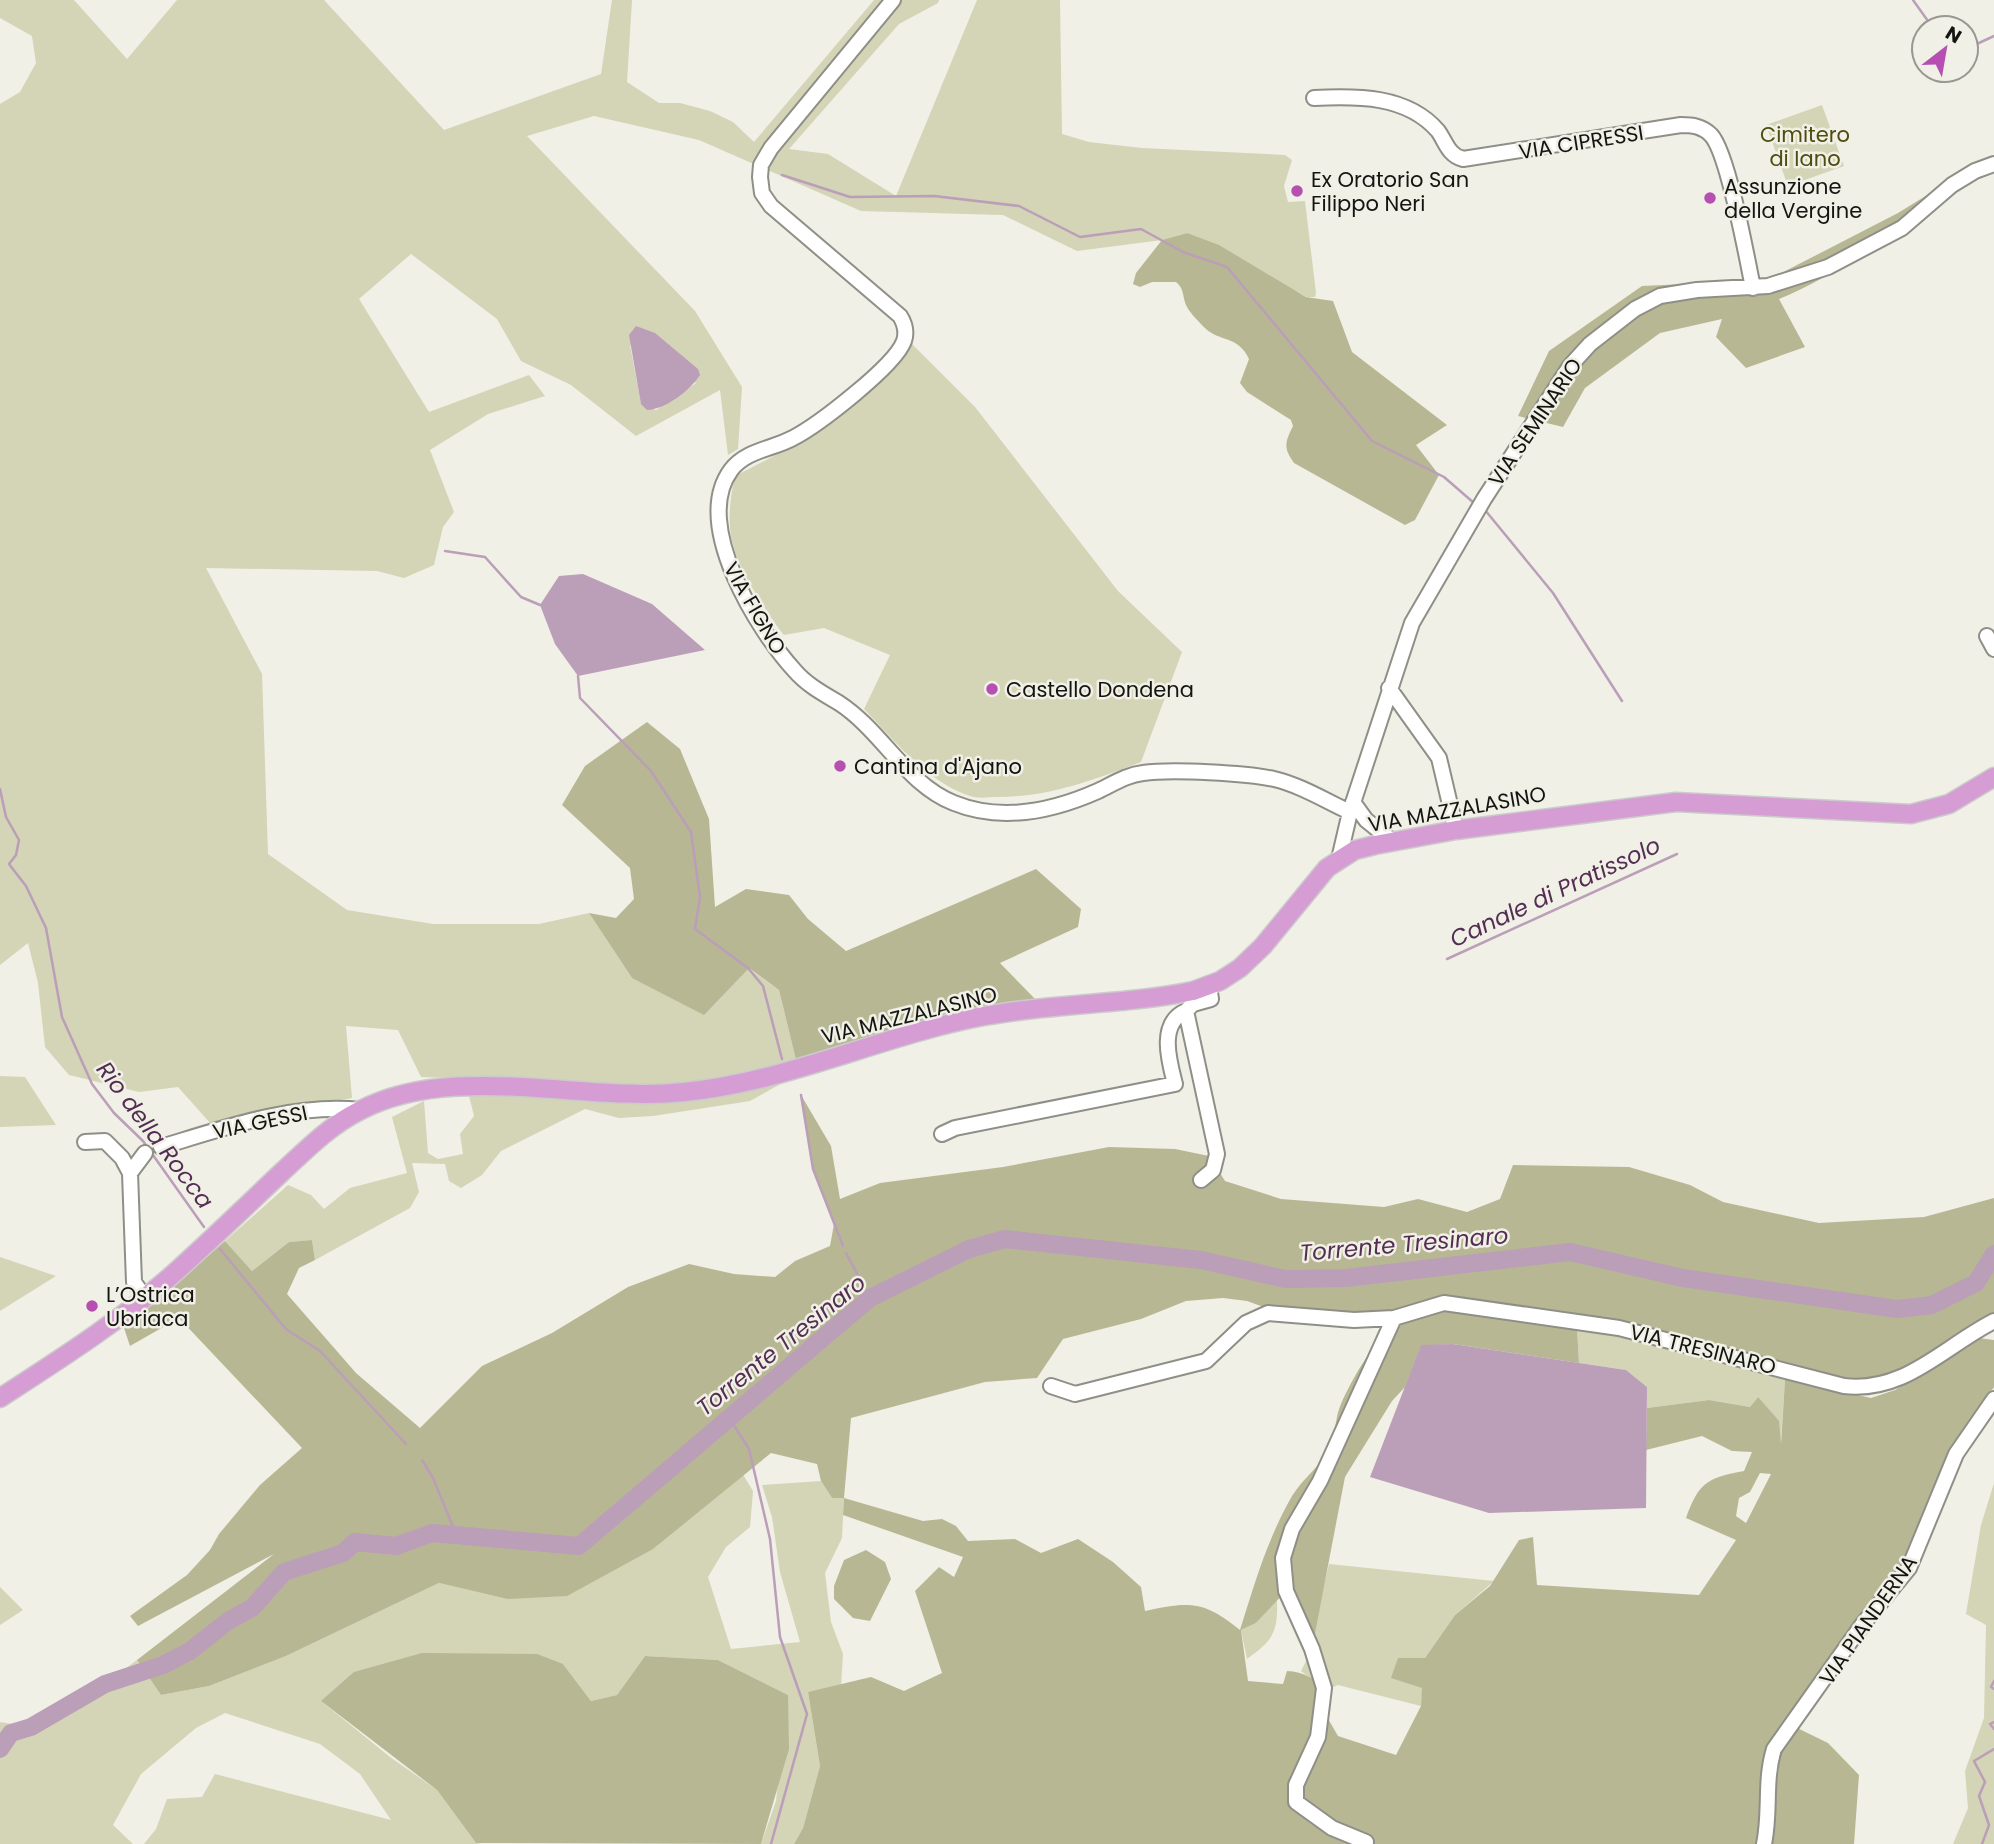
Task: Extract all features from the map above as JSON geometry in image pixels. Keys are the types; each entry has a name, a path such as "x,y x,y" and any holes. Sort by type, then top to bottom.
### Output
{"main road":[{"name":"VIA MAZZALASINO","path":"0,1398 100,1335 145,1298 316,1140 360,1110 418,1091 466,1087 649,1095 706,1089 763,1077 983,1016 1178,994 1209,986 1231,975 1252,958 1319,876 1339,859 1355,850 1392,841 1456,830 1676,802 1911,814 1949,804 1994,777"}],"street":[{"name":"VIA FIGNO","path":"892,0 783,131 761,165 760,177 762,193 777,212 900,316 905,323 905,339 895,356 829,415 790,440 754,453 733,467 727,476 719,506 724,552 735,581 797,673 857,715 909,772 953,803 975,810 1021,813 1072,802 1134,775 1165,771 1277,780 1352,807"},
{"name":"VIA CIPRESSI","path":"1314,98 1353,97 1404,105 1430,124 1450,152 1462,159 1681,125 1702,128 1716,142 1732,189 1753,288"},
{"name":"VIA SEMINARIO","path":"1339,859 1352,807 1405,641 1429,592 1484,499 1570,366 1590,344 1635,309 1660,296 1697,290 1753,288 1797,279 1862,251 1902,228 1952,185 1975,171 1994,164"},
{"path":"1389,688 1439,758 1456,830"},
{"path":"1352,807 1392,841"},
{"path":"942,1134 955,1128 1175,1084 1168,1045 1170,1026 1176,1015 1193,1004 1211,999 1209,986"},
{"path":"1186,1011 1217,1154 1213,1170 1201,1180"},
{"name":"VIA GESSI","path":"161,1147 221,1129 298,1112 334,1107 360,1110"},
{"path":"85,1142 105,1141 122,1158 130,1173 134,1282 145,1298"},
{"path":"130,1173 145,1153"},
{"name":"VIA TRESINARO","path":"1051,1386 1075,1394 1206,1361 1246,1323 1268,1313 1354,1320 1394,1318 1444,1303 1502,1309 1619,1328 1858,1388 1897,1382 1994,1321"},
{"path":"1366,1842 1332,1828 1296,1802 1296,1785 1318,1737 1324,1688 1312,1649 1286,1591 1283,1558 1292,1529 1320,1481 1394,1318"},
{"name":"VIA PIANDERNA","path":"1764,1844 1769,1809 1767,1772 1774,1749 1862,1625 1909,1568 1956,1454 1994,1399"}],"green space":[{"path":"0,0 74,0 127,59 177,0 324,0 444,130 601,74 612,0 632,0 627,82 659,103 680,103 710,111 733,122 754,142 874,0 939,0 899,24 789,149 828,154 896,196 977,0 1060,0 1062,134 1089,142 1142,148 1285,155 1292,160 1284,186 1288,202 1305,201 1316,293 1315,297 1307,297 1187,233 1162,240 1077,251 1003,215 861,211 699,140 594,116 527,136 695,311 742,387 738,449 728,455 720,390 636,436 571,385 521,361 497,319 411,254 359,299 429,412 529,375 545,396 488,414 430,450 454,512 443,527 434,565 404,578 377,571 206,568 262,674 268,854 347,910 433,924 539,924 589,913 632,978 748,968 779,990 796,1060 723,1077 665,1085 421,1077 398,1030 346,1026 352,1098 211,1124 178,1087 139,1092 69,1075 45,1047 38,983 28,943 0,965 0,104 20,92 36,63 32,36 0,18","holes":["630,345 696,383 656,410 641,403"]},
{"name":"Cimitero di Iano","path":"1822,105 1844,166 1788,186 1766,125"},
{"path":"1966,171 1854,259 1779,299 1805,347 1746,368 1716,337 1722,319 1660,333 1585,388 1563,427 1518,416 1549,351 1642,286 1768,280 1898,213"},
{"path":"1187,233 1219,245 1306,297 1333,301 1352,352 1447,425 1416,445 1439,475 1415,520 1405,525 1294,463 1286,445 1293,426 1291,420 1247,392 1240,383 1249,359 1245,351 1234,342 1210,332 1203,326 1188,309 1181,288 1176,282 1152,282 1140,287 1133,284 1136,273 1162,240"},
{"path":"912,344 975,407 1118,591 1182,652 1141,762 1088,781 1035,794 980,798 954,790 912,759 864,709 890,655 824,628 784,635 747,579 736,555 730,528 735,476 831,421 874,386"},
{"path":"647,722 680,749 709,819 715,907 746,889 789,895 808,919 846,951 1036,869 1081,909 1078,927 1000,963 1039,1003 952,1015 796,1060 779,990 749,968 704,1015 632,978 589,913 616,918 634,899 630,868 562,805 585,766"},
{"path":"797,1075 750,1101 653,1116 619,1118 585,1109 501,1151 482,1175 461,1188 449,1181 445,1164 412,1163 419,1192 410,1208 315,1260 312,1240 289,1242 252,1271 225,1241 288,1185 311,1195 324,1209 350,1188 407,1173 392,1117 424,1101 428,1153 438,1159 463,1154 460,1134 474,1116 468,1092 618,1099"},
{"path":"0,1076 25,1077 56,1125 0,1127"},
{"path":"801,1095 831,1146 840,1199 880,1183 1003,1167 1109,1147 1175,1149 1209,1156 1225,1181 1281,1199 1384,1207 1418,1199 1467,1212 1500,1199 1513,1165 1629,1167 1690,1185 1723,1202 1819,1223 1924,1217 1994,1198 1994,1315 1979,1320 1891,1378 1860,1384 1453,1297 1388,1313 1275,1311 1247,1301 1223,1298 1186,1301 1141,1319 1063,1339 1037,1378 985,1382 851,1418 844,1498 832,1498 821,1481 817,1464 771,1453 653,1549 567,1596 507,1599 439,1583 286,1656 209,1686 161,1695 137,1660 274,1554 138,1626 130,1616 187,1575 210,1550 219,1534 260,1485 302,1448 179,1318 130,1346 124,1328 225,1241 252,1271 289,1242 312,1240 315,1260 299,1268 287,1294 356,1373 420,1428 482,1366 552,1333 628,1287 689,1264 734,1274 775,1277 795,1261 830,1246 834,1224 813,1169"},
{"path":"0,1257 56,1276 0,1311"},
{"path":"1463,1310 1577,1328 1579,1363 1453,1344 1421,1346 1405,1387 1392,1401 1345,1477 1312,1649 1286,1591 1256,1623 1241,1630 1248,1681 1283,1684 1287,1671 1299,1673 1331,1688 1327,1717 1338,1736 1396,1755 1421,1706 1422,1688 1391,1678 1398,1658 1425,1658 1455,1615 1490,1586 1519,1540 1533,1537 1537,1585 1699,1595 1736,1540 1686,1518 1700,1489 1713,1479 1744,1471 1752,1452 1732,1451 1702,1436 1646,1450 1647,1408 1709,1400 1750,1407 1758,1397 1779,1421 1781,1444 1785,1379 1871,1398 1895,1390 1979,1338 1994,1340 1994,1387 1951,1449 1905,1559 1785,1722 1828,1743 1859,1775 1854,1844 794,1844 803,1828 820,1766 808,1692 871,1677 904,1691 942,1673 915,1591 939,1567 954,1577 963,1557 843,1515 844,1498 923,1521 942,1519 956,1526 968,1541 1015,1539 1041,1553 1078,1539 1113,1562 1141,1587 1145,1611 1173,1606 1196,1606 1217,1613 1240,1630 1262,1562 1283,1512 1297,1489 1327,1452 1333,1440 1339,1409 1351,1383 1373,1348 1391,1329 1419,1315","holes":["1760,1473 1771,1474 1746,1523 1736,1516 1739,1498 1750,1492"]},
{"path":"1577,1328 1653,1344 1785,1379 1780,1452 1758,1397 1750,1407 1709,1400 1647,1408 1647,1387 1626,1370 1579,1363"},
{"path":"742,1473 753,1491 750,1527 726,1547 708,1577 731,1649 800,1642 780,1572 772,1517 762,1485 821,1481 832,1498 844,1498 842,1538 825,1573 831,1622 843,1654 841,1686 808,1692 820,1766 803,1828 794,1844 761,1844 776,1801 788,1695 718,1660 645,1656 617,1695 591,1701 563,1664 321,1701 390,1757 437,1790 476,1843 481,1844 144,1844 156,1829 167,1799 202,1797 215,1774 391,1820 360,1774 320,1744 225,1713 196,1728 141,1774 113,1825 133,1844 0,1844 0,1722 31,1727 105,1684 137,1660 161,1695 209,1686 286,1656 439,1583 507,1599 653,1549"},
{"path":"1994,1483 1994,1844 1953,1844 1968,1808 1965,1771 1984,1718 1986,1625 1966,1614 1981,1525"},
{"path":"866,1550 885,1562 891,1579 870,1621 853,1618 834,1599 834,1586 844,1560"},
{"path":"1329,1564 1494,1581 1455,1615 1425,1658 1421,1706 1338,1685 1331,1688 1314,1681 1301,1671 1312,1649"},
{"path":"0,1587 23,1610 0,1625"},
{"path":"1277,1600 1272,1635 1247,1659 1241,1630 1256,1623"},
{"path":"422,1653 537,1654 563,1664 591,1701 617,1695 645,1656 718,1660 788,1695 789,1749 761,1844 476,1843 437,1790 321,1701 354,1672"}],"shaded area":[{"path":"636,326 655,333 698,369 700,375 676,398 654,409 647,410 641,404 629,335"},
{"path":"583,574 652,604 705,650 578,676 555,644 540,605 559,576"},
{"path":"1453,1344 1626,1370 1647,1387 1646,1508 1489,1513 1370,1477 1421,1345"}],"waterway":[{"path":"1913,0 1923,14"},
{"path":"1980,42 1994,36"},
{"path":"782,175 850,197 934,196 1019,206 1080,237 1141,229 1183,252 1227,267 1372,441 1444,477 1474,503"},
{"path":"1485,510 1553,593 1622,701"},
{"path":"445,551 485,557 521,597 540,605"},
{"path":"578,676 580,698 651,771 691,832 700,897 695,929 748,968 763,986 782,1059"},
{"name":"Rio della Rocca","path":"0,789 6,817 19,840 16,855 9,864 26,886 46,928 62,1017 92,1084 114,1113 143,1141 204,1227"},
{"name":"Canale di Pratissolo","path":"1447,959 1677,854"},
{"path":"801,1095 813,1169 843,1246"},
{"name":"Torrente Tresinaro","path":"0,1749 11,1733 31,1727 105,1684 163,1665 190,1651 228,1621 252,1608 284,1572 343,1553 355,1542 396,1546 432,1533 579,1546 870,1298 969,1249 1005,1239 1201,1260 1285,1279 1346,1278 1570,1252 1683,1278 1897,1309 1932,1305 1976,1283 1994,1254"},
{"name":"Rio della Rocca","path":"220,1249 286,1329 320,1351 406,1444"},
{"path":"846,1253 870,1298"},
{"path":"728,1416 749,1449 770,1539 780,1637 807,1714 771,1844"},
{"name":"Rio della Rocca","path":"422,1460 433,1478 456,1534"},
{"path":"1994,1681 1991,1687 1994,1689"},
{"path":"1994,1722 1990,1724 1994,1729"},
{"path":"1982,1844 1989,1825 1979,1796 1985,1782 1974,1761 1994,1749"}],"place":[{"name":"Ex Oratorio San Filippo Neri","path":"1297,191"},
{"name":"Assunzione della Vergine","path":"1710,198"},
{"name":"Castello Dondena","path":"992,689"},
{"name":"Cantina d'Ajano","path":"840,766"},
{"name":"L’Ostrica Ubriaca","path":"92,1306"}]}
